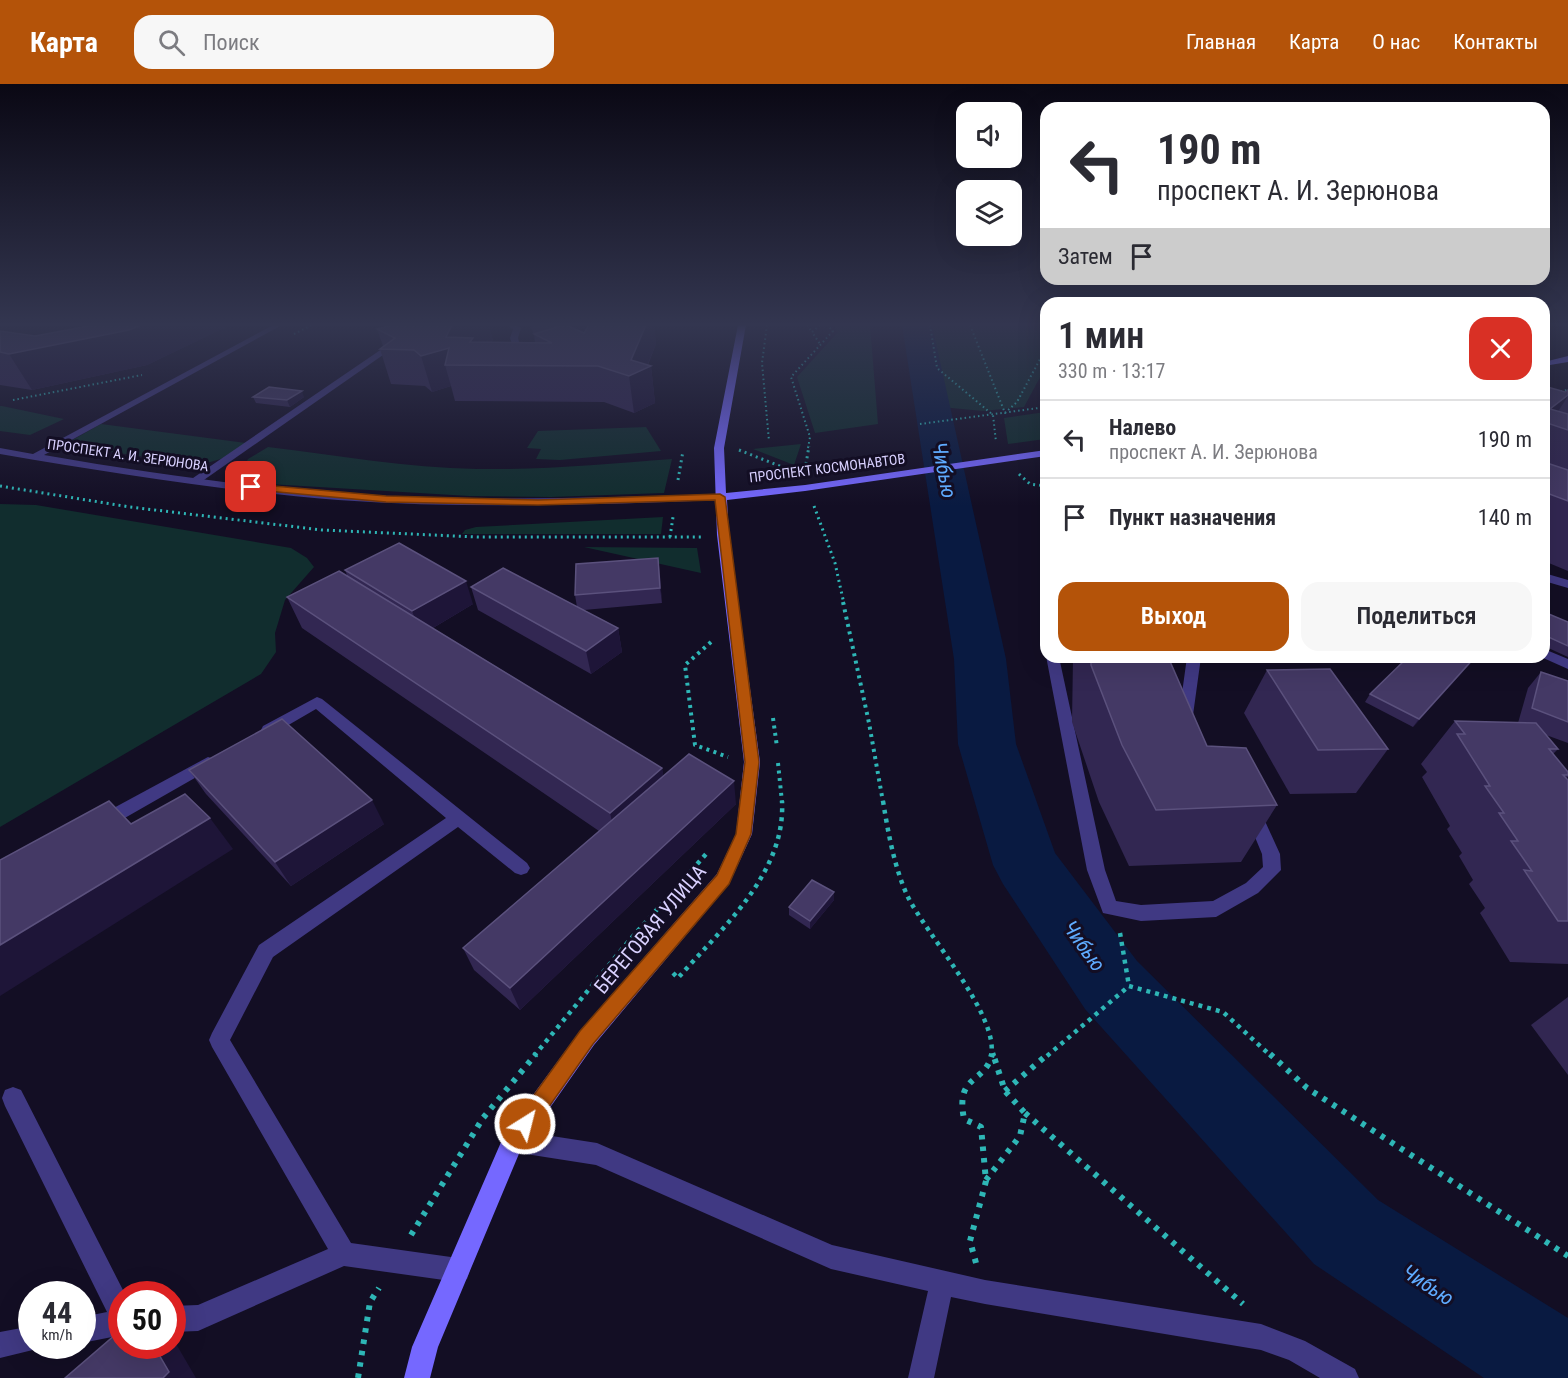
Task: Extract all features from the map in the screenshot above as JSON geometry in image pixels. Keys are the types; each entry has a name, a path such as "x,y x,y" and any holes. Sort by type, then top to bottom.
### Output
{"main road":[{"name":"БЕРЕГОВАЯ УЛИЦА","path":"417,1378 425,1347 513,1141 587,1038 723,879 744,834 752,762 720,497 719,448 731,385"},
{"name":"ПРОСПЕКТ КОСМОНАВТОВ","path":"720,497 805,488 1040,454"}],"street":[{"path":"34,457 166,385"},
{"path":"197,480 334,385"},
{"name":"ПРОСПЕКТ А. И. ЗЕРЮНОВА","path":"0,451 197,480 386,499 538,502 720,497"},
{"path":"1550,579 1568,584"},
{"path":"1550,656 1568,664"},
{"path":"1053,663 1096,870 1109,908 1141,913 1216,909 1252,888 1272,870 1271,855 1249,805 1241,798"},
{"path":"1193,663 1185,715 1195,734"},
{"path":"256,736 317,702 521,868"},
{"path":"82,833 225,754"},
{"path":"344,1254 219,1040 266,951 458,818"},
{"path":"13,1098 108,1288"},
{"path":"513,1141 597,1154 831,1257 985,1292 1261,1336 1296,1350 1347,1378"},
{"path":"186,1319 198,1318 344,1254 458,1270"},
{"path":"921,1378 942,1282"},
{"path":"0,1345 18,1342"}],"path":[{"path":"13,400 91,385"},
{"path":"764,385 769,441"},
{"path":"794,385 810,437 804,475 805,488 835,563 869,723 885,815 894,855 907,895 984,1017 992,1035 993,1052 1005,1091 1024,1113 1252,1312"},
{"path":"957,385 992,415 996,446"},
{"path":"994,385 1005,413"},
{"path":"1005,413 1017,402 1026,385"},
{"path":"1552,393 1568,390"},
{"path":"920,424 1040,408"},
{"path":"730,446 804,475"},
{"path":"1017,471 1023,482 1040,488"},
{"path":"1030,485 1040,486"},
{"path":"0,486 130,507 322,530 477,537 703,537 704,549"},
{"path":"711,632 711,644 685,665 694,746 719,753 737,762"},
{"path":"627,942 656,958 678,978 757,885 773,857 782,823 776,734 772,712"},
{"path":"358,1378 370,1302 483,1118 627,942 713,846"},
{"path":"1109,908 1117,919 1130,986"},
{"path":"1005,1091 1130,986"},
{"path":"1130,986 1223,1012 1307,1088 1568,1256"},
{"path":"985,1292 970,1241 986,1180 981,1127 964,1119 958,1102 963,1088 987,1065 993,1052"},
{"path":"986,1180 1020,1136 1024,1113"}],"green space":[{"path":"800,385 875,385 878,424 815,433"},
{"path":"937,385 1036,385 1024,407 983,411 941,407"},
{"path":"0,406 64,419 30,435 0,431"},
{"path":"1040,413 1040,440 1008,444 1004,418"},
{"path":"101,424 246,443 224,458 200,465 71,446 67,443"},
{"path":"646,427 661,451 560,460 536,459 541,449 527,448 538,431"},
{"path":"801,444 794,465 753,449"},
{"path":"268,447 398,464 477,469 550,468 672,459 664,493 551,497 469,496 269,484 248,475 243,469 248,459"},
{"path":"0,504 36,505 291,548 307,558 314,567 285,600 275,633 276,652 261,674 0,827"},
{"path":"663,517 661,534 462,534 465,530 476,527"},
{"path":"584,547 697,548 701,573"}],"building":[{"path":"269,387 302,391 287,400 253,397"},
{"path":"1550,388 1565,392 1568,390 1568,395 1550,409"},
{"path":"1550,409 1568,414 1568,430 1550,424"},
{"path":"1550,464 1568,470 1568,501 1550,494"},
{"path":"399,543 466,581 412,611 345,570"},
{"path":"658,558 660,588 575,595 576,564"},
{"path":"503,568 618,628 586,651 471,587"},
{"path":"339,571 662,768 610,813 287,597"},
{"path":"1550,614 1568,622 1568,646 1550,638"},
{"path":"1091,663 1171,663 1207,746 1246,748 1277,805 1156,810 1122,745"},
{"path":"1402,663 1470,663 1419,719 1370,694"},
{"path":"1330,669 1388,749 1318,750 1267,670"},
{"path":"1541,672 1568,681 1568,722 1532,708"},
{"path":"282,719 372,800 275,862 189,770"},
{"path":"1455,721 1536,723 1558,749 1549,749 1568,772 1568,775 1563,775 1568,780 1568,921 1558,921 1524,870 1532,871 1511,841 1518,841 1499,813 1504,813 1485,786 1490,786 1457,734 1465,734"},
{"path":"689,754 734,781 510,988 463,948"},
{"path":"185,794 210,818 0,945 0,860 109,801 131,824"},
{"path":"812,880 834,892 810,921 789,907"},
{"path":"108,1341 108,1359 162,1359 169,1372 163,1378 65,1378 87,1359 96,1359 96,1351"}],"waterway":[{"name":"Чибью","path":"928,385 980,659 987,744 1026,865 1111,985 1346,1232 1568,1375"}],"route":[{"path":"251,487 386,499 538,502 720,497 752,762 744,834 723,879 587,1038 525,1124"}]}
